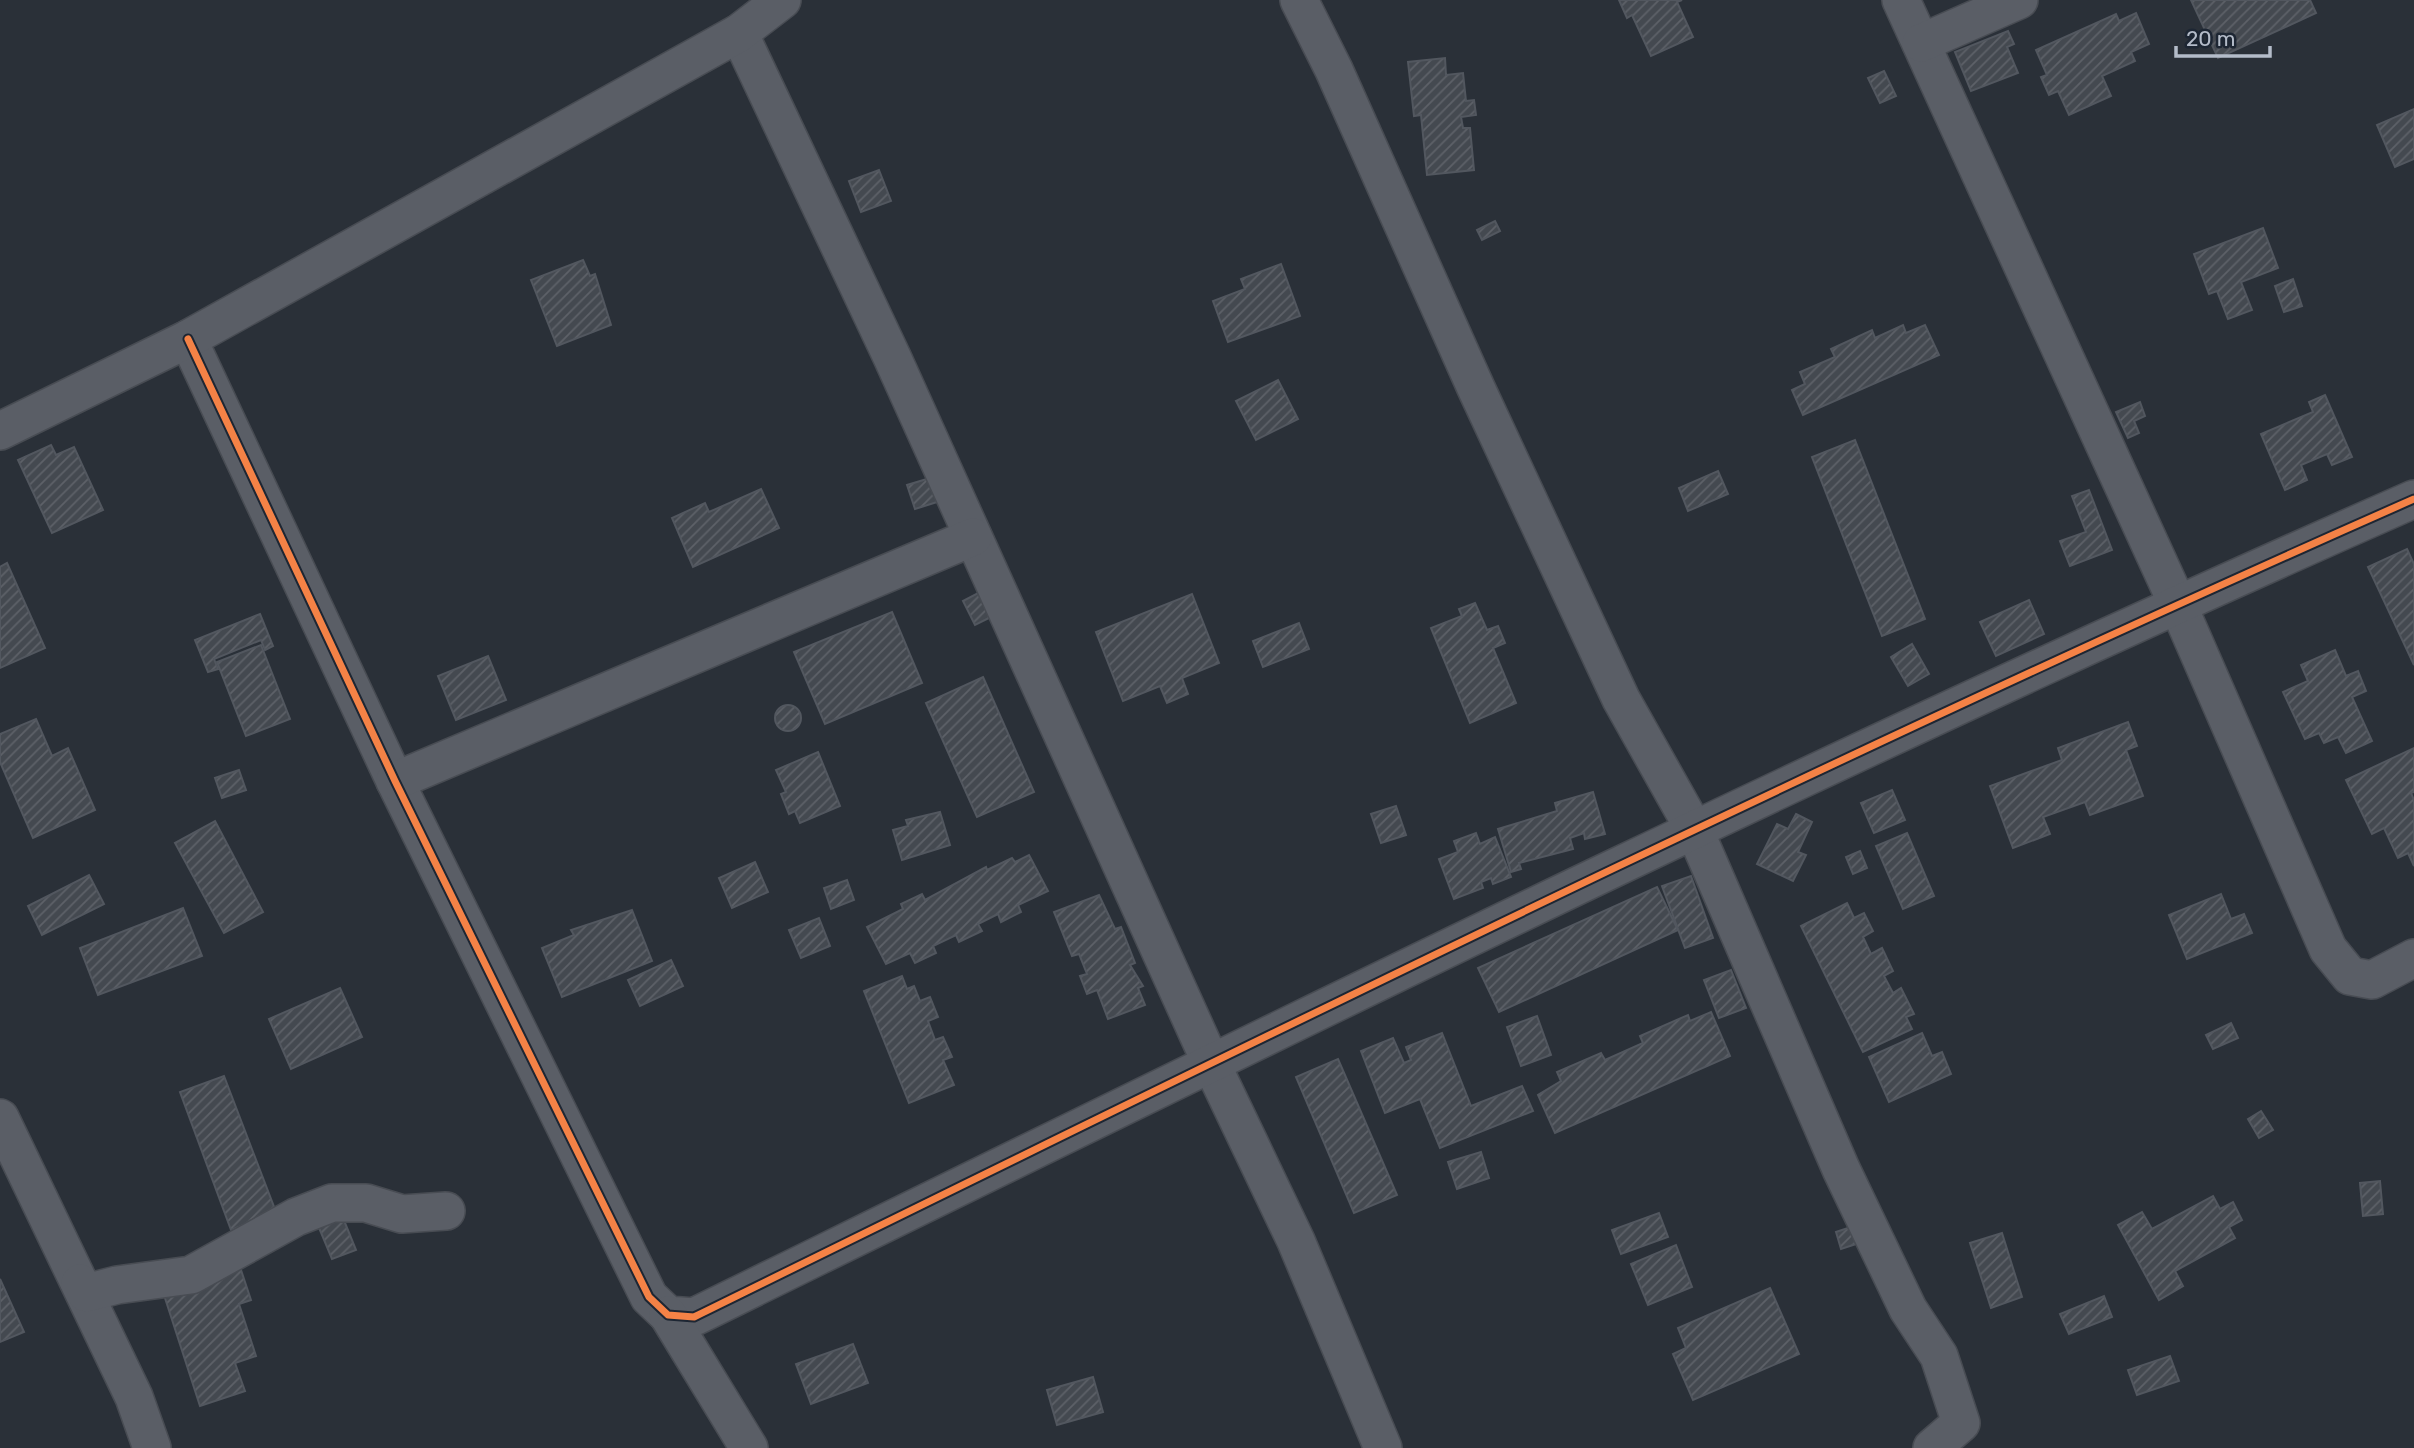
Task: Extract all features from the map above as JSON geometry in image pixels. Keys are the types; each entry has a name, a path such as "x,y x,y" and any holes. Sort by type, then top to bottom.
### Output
{"street":[{"path":"0,431 188,339 739,33 782,0"},
{"path":"1299,0 1334,70 1476,388 1621,699 1695,829 1841,1169 1908,1309 1939,1356 1961,1423 1931,1448"},
{"path":"1901,0 2177,604 2328,949 2350,976 2372,980 2414,958"},
{"path":"1921,43 2019,0"},
{"path":"739,33 973,537 1210,1063 1296,1241 1383,1448"},
{"path":"188,339 395,781 649,1297 668,1315 749,1448"},
{"path":"668,1315 694,1317 1210,1063 1695,829 2177,604 2414,499"},
{"path":"395,781 973,537"},
{"path":"0,1118 134,1397 152,1448"},
{"path":"80,1283 86,1293 117,1285 191,1275 296,1217 332,1203 366,1203 402,1214 446,1211"}],"building":[{"path":"1619,0 1682,0 1677,2 1693,37 1651,56 1632,15 1627,18"},
{"path":"2191,0 2310,0 2316,13 2218,58"},
{"path":"2136,13 2149,44 2131,52 2135,61 2102,76 2111,96 2069,115 2058,91 2049,95 2041,77 2047,75 2036,50 2116,14 2119,21"},
{"path":"2008,31 2014,44 2007,47 2018,73 1971,91 1955,52"},
{"path":"1445,58 1446,75 1463,73 1466,101 1474,100 1476,115 1461,117 1463,128 1470,128 1474,170 1427,175 1421,115 1414,116 1408,62"},
{"path":"1884,71 1896,96 1880,103 1868,78"},
{"path":"2414,109 2414,159 2395,167 2377,125"},
{"path":"879,170 891,201 861,212 849,181"},
{"path":"1495,221 1500,231 1482,240 1477,230"},
{"path":"2263,228 2278,268 2241,282 2252,310 2228,319 2217,291 2209,294 2194,254"},
{"path":"583,260 590,276 595,274 611,325 557,346 531,280"},
{"path":"1281,264 1300,316 1228,342 1213,301 1245,289 1241,279"},
{"path":"2293,279 2302,306 2284,312 2275,286"},
{"path":"1903,325 1906,333 1925,325 1939,355 1803,415 1792,390 1805,384 1800,372 1835,357 1831,349 1872,330 1875,338"},
{"path":"1278,380 1298,419 1256,440 1236,401"},
{"path":"2325,395 2352,457 2332,465 2327,454 2301,465 2307,480 2285,490 2261,434 2313,412 2309,402"},
{"path":"2140,402 2145,416 2134,421 2139,433 2128,438 2116,412"},
{"path":"1855,440 1925,619 1882,636 1812,457"},
{"path":"51,445 56,455 74,447 103,510 52,533 18,460"},
{"path":"1718,471 1728,494 1688,511 1679,488"},
{"path":"930,478 937,502 915,509 907,485"},
{"path":"761,489 779,528 693,567 672,518 705,503 709,512"},
{"path":"2089,490 2112,550 2070,566 2060,541 2086,532 2072,496"},
{"path":"2407,549 2414,564 2414,665 2368,567"},
{"path":"7,563 45,648 0,668 0,567"},
{"path":"980,592 993,616 975,625 963,601"},
{"path":"1192,594 1219,663 1182,678 1188,694 1167,703 1160,686 1123,701 1096,632"},
{"path":"2029,600 2044,634 1996,656 1980,622"},
{"path":"1475,603 1487,630 1498,626 1505,643 1493,648 1516,703 1470,723 1431,628 1462,616 1459,609"},
{"path":"892,612 922,683 825,724 794,652"},
{"path":"260,614 273,646 265,650 261,640 214,659 218,669 208,672 195,640"},
{"path":"1299,623 1309,649 1263,667 1253,641"},
{"path":"1912,644 1929,674 1908,686 1891,657"},
{"path":"261,645 290,719 246,736 217,662"},
{"path":"2335,650 2346,676 2358,671 2366,691 2352,697 2372,741 2346,753 2338,737 2324,743 2319,733 2305,739 2283,692 2308,681 2301,665"},
{"path":"488,656 506,700 456,720 438,676"},
{"path":"983,677 1034,792 977,817 926,703"},
{"path":"788,705 797,709 801,718 797,727 788,731 779,727 775,718 779,709"},
{"path":"36,719 52,756 68,748 95,810 33,838 0,762 0,734"},
{"path":"2128,722 2137,746 2126,750 2143,796 2090,815 2085,802 2043,817 2050,834 2013,848 1990,786 2062,760 2058,748"},
{"path":"2414,748 2414,792 2411,793 2414,800 2414,866 2408,853 2398,858 2384,828 2372,834 2346,780"},
{"path":"818,752 840,806 800,823 795,811 789,814 781,794 786,792 776,770"},
{"path":"239,770 246,790 222,798 215,778"},
{"path":"1892,790 1905,820 1874,833 1861,803"},
{"path":"1593,792 1605,834 1585,839 1584,833 1570,838 1573,849 1519,863 1521,869 1511,872 1498,829 1557,811 1555,803"},
{"path":"1396,806 1406,835 1381,843 1371,814"},
{"path":"940,812 950,845 902,860 893,830 908,826 906,820"},
{"path":"1796,814 1812,822 1798,852 1806,855 1793,881 1757,864 1777,824 1788,829"},
{"path":"215,821 263,912 224,933 175,843"},
{"path":"1476,833 1480,844 1495,837 1511,877 1493,884 1491,878 1481,882 1483,888 1454,899 1439,859 1458,852 1454,841"},
{"path":"1907,833 1934,896 1903,909 1876,846"},
{"path":"1860,851 1867,868 1853,874 1846,857"},
{"path":"1029,855 1048,891 1018,905 1021,912 1001,922 998,914 978,924 982,931 959,942 956,935 933,946 936,953 915,963 910,953 886,964 867,927 903,909 901,904 922,894 925,900 986,867 987,870 1012,858 1015,862"},
{"path":"755,862 768,892 732,908 719,878"},
{"path":"89,875 104,904 42,935 28,906"},
{"path":"1691,876 1713,938 1685,948 1662,886"},
{"path":"847,880 854,900 831,909 824,888"},
{"path":"1657,887 1678,930 1499,1012 1478,968"},
{"path":"2221,894 2231,919 2244,914 2252,933 2187,959 2169,915"},
{"path":"1099,895 1115,929 1121,927 1135,963 1130,965 1143,986 1138,988 1145,1005 1108,1019 1097,990 1087,994 1080,976 1087,974 1079,954 1072,956 1054,912"},
{"path":"1847,903 1854,918 1864,913 1873,931 1863,937 1871,954 1882,948 1893,971 1884,976 1893,993 1901,988 1914,1014 1906,1017 1912,1029 1863,1052 1801,926"},
{"path":"183,908 202,956 98,995 80,948"},
{"path":"632,910 652,961 562,997 542,948 574,935 571,930"},
{"path":"819,918 830,946 801,958 789,930"},
{"path":"671,960 683,986 640,1006 628,980"},
{"path":"1731,970 1746,1008 1719,1018 1704,980"},
{"path":"902,976 907,989 914,986 920,1001 930,997 938,1017 928,1021 935,1040 943,1037 952,1057 943,1060 954,1085 909,1103 864,991"},
{"path":"340,988 362,1037 291,1069 269,1019"},
{"path":"1711,1012 1730,1056 1555,1133 1538,1095 1561,1081 1557,1072 1601,1053 1605,1060 1643,1043 1640,1036 1688,1015 1690,1021"},
{"path":"1537,1016 1551,1055 1521,1066 1507,1027"},
{"path":"2231,1023 2238,1038 2213,1049 2206,1035"},
{"path":"1442,1033 1471,1106 1522,1086 1533,1111 1440,1148 1420,1099 1385,1113 1361,1051 1393,1038 1404,1063 1411,1060 1406,1047"},
{"path":"1922,1033 1932,1056 1942,1052 1951,1074 1889,1102 1869,1057"},
{"path":"1338,1059 1397,1195 1354,1213 1296,1077"},
{"path":"224,1076 276,1212 231,1230 180,1092"},
{"path":"2261,1111 2273,1130 2259,1138 2248,1119"},
{"path":"1481,1152 1489,1178 1457,1189 1448,1162"},
{"path":"2380,1181 2383,1214 2363,1216 2360,1183"},
{"path":"2213,1196 2220,1209 2233,1202 2242,1220 2229,1227 2235,1238 2175,1271 2183,1286 2159,1300 2118,1225 2142,1212 2152,1229"},
{"path":"341,1213 356,1250 332,1259 317,1223"},
{"path":"1659,1213 1668,1237 1621,1254 1612,1230"},
{"path":"1854,1226 1859,1243 1841,1249 1836,1232"},
{"path":"2002,1233 2022,1297 1991,1308 1970,1243"},
{"path":"1676,1245 1692,1287 1648,1305 1631,1264"},
{"path":"240,1267 251,1300 239,1304 256,1356 235,1363 245,1391 200,1406 163,1292"},
{"path":"0,1279 24,1332 0,1342"},
{"path":"1770,1288 1799,1354 1693,1400 1673,1354 1686,1348 1678,1328"},
{"path":"2104,1296 2112,1317 2069,1334 2060,1314"},
{"path":"853,1344 868,1383 811,1404 796,1364"},
{"path":"2170,1356 2179,1381 2137,1395 2128,1370"},
{"path":"1093,1377 1103,1412 1057,1425 1047,1390"}],"cycle path":[{"path":"188,339 395,781 649,1297 668,1315 694,1317 1765,796 1980,695 2414,499"}]}
